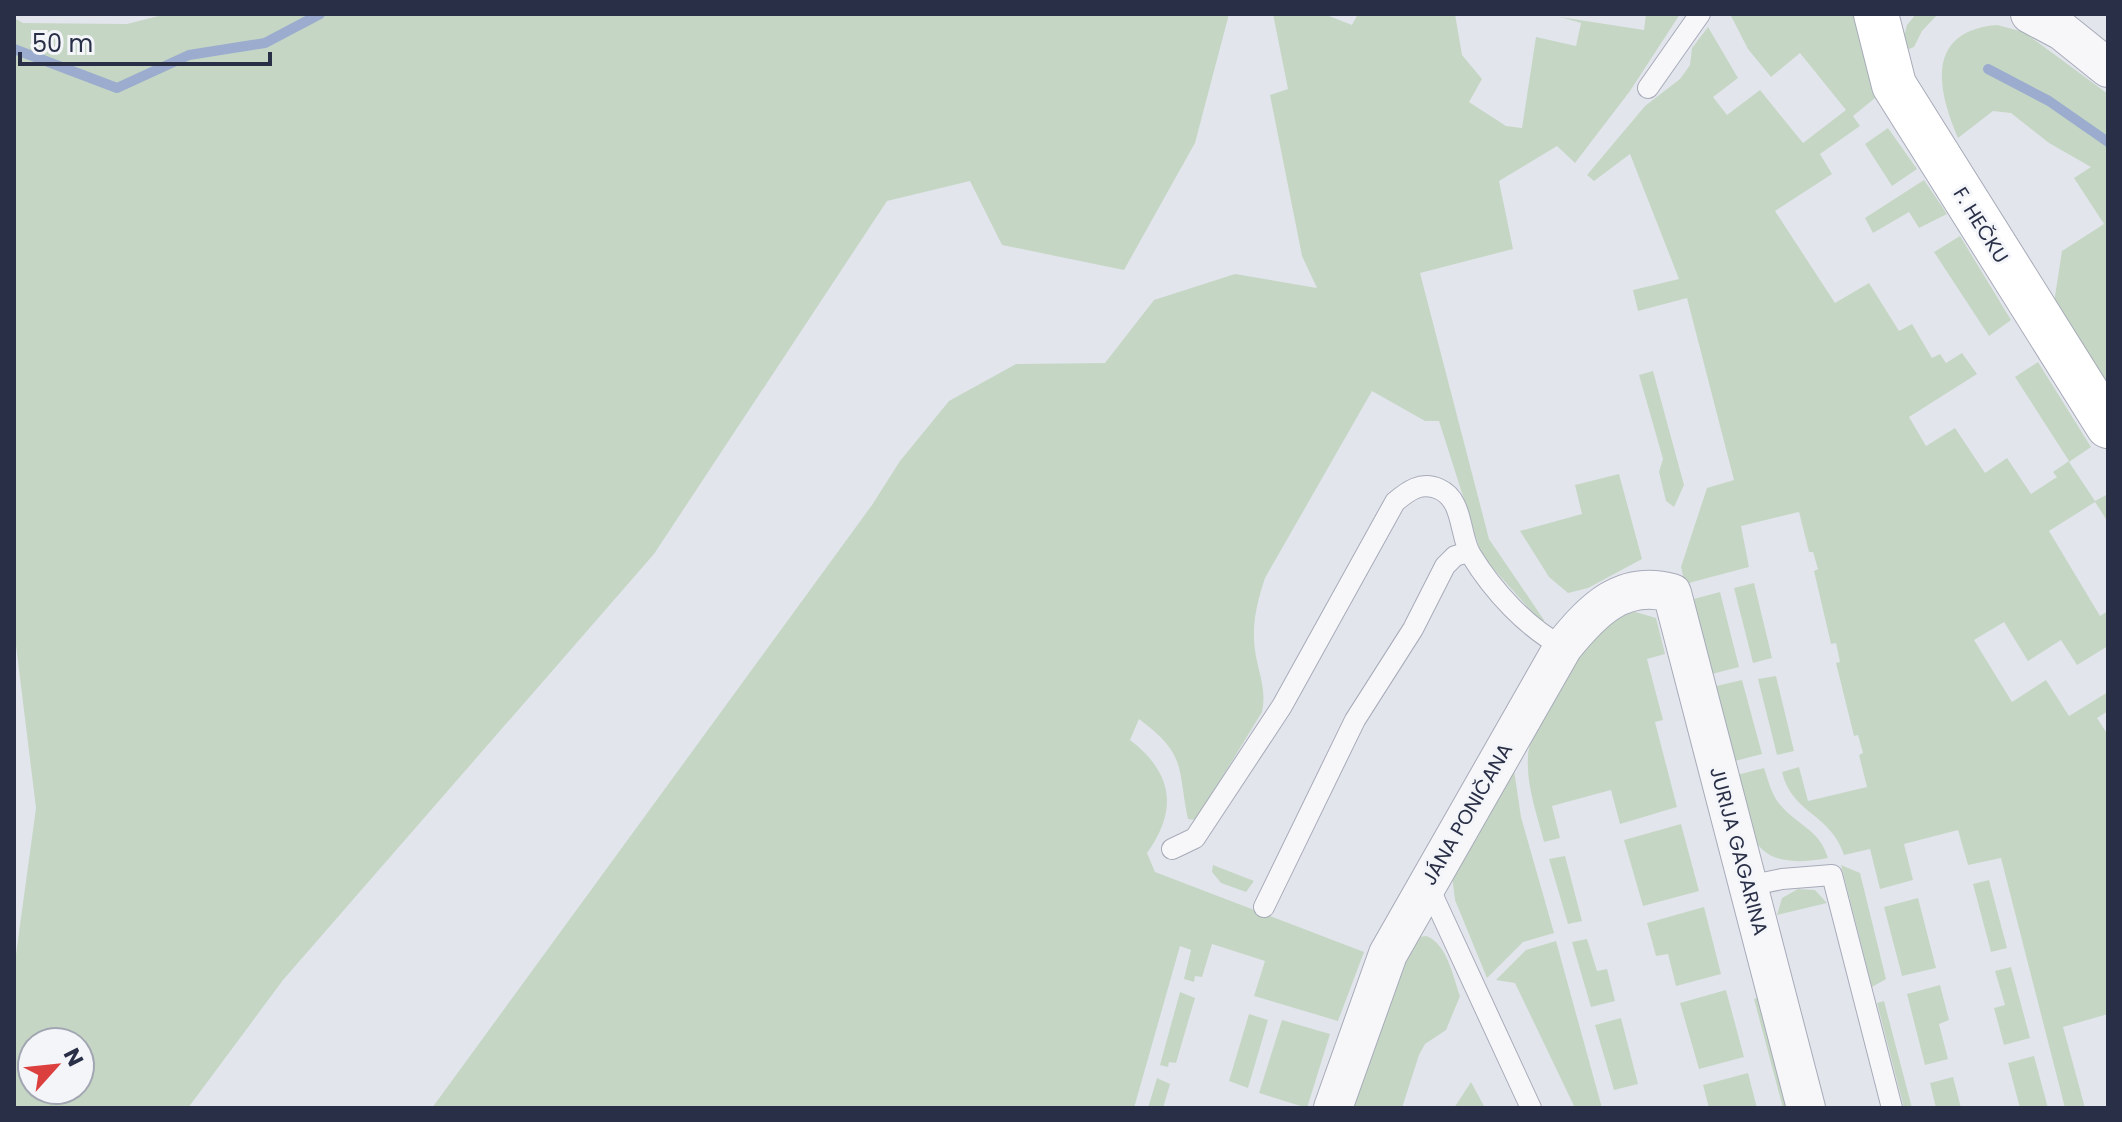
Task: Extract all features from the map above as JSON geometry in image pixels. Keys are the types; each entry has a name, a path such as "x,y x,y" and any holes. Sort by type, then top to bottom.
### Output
{"street":[{"name":"F. HEČKU","path":"1876,14 1894,85 2108,426"},
{"path":"2030,14 2062,31 2108,68"},
{"name":"JÁNA PONIČANA","path":"1333,1108 1388,954 1563,647 1587,617 1612,599 1649,587 1672,593"},
{"name":"JURIJA GAGARINA","path":"1672,593 1806,1108"}],"lane":[{"path":"1648,88 1700,14"},
{"path":"1172,849 1195,838 1282,706 1395,502 1410,489 1424,486 1441,490 1455,504 1469,552 1529,625 1563,647"},
{"path":"1264,907 1355,720 1413,629 1445,566 1455,556 1469,552"},
{"path":"1748,886 1782,879 1832,875 1892,1108"},
{"path":"1427,883 1531,1108"}],"green space":[{"path":"166,14 1229,14 1195,143 1124,270 1002,245 970,181 887,201 654,554 283,980 188,1108 14,1108 14,969 36,808 14,629 14,18 23,23 127,24"},
{"path":"1273,14 1324,14 1352,25 1358,14 1455,14 1462,55 1482,79 1469,102 1506,126 1522,128 1536,37 1576,46 1581,23 1560,17 1644,30 1646,14 1680,14 1630,91 1575,163 1557,146 1499,181 1513,249 1420,273 1489,539 1544,620 1542,623 1482,556 1439,421 1425,421 1372,391 1265,578 1254,629 1263,692 1262,712 1196,820 1188,819 1177,763 1165,742 1139,719 1130,740 1155,765 1166,792 1164,821 1147,853 1155,872 1364,952 1338,1021 1254,996 1265,961 1212,944 1202,977 1195,976 1194,982 1184,979 1191,950 1180,946 1134,1108 432,1108 872,505 900,461 949,401 1016,364 1105,363 1154,300 1235,274 1317,288 1302,256 1270,95 1288,89"},
{"path":"1730,14 1857,14 1880,94 1853,116 1860,126 1820,154 1832,174 1775,211 1835,303 1869,283 1899,331 1912,324 1932,358 1940,354 1946,363 1962,353 1977,374 1909,417 1926,446 1955,428 1985,473 2007,458 2031,494 2057,477 2053,472 2069,461 2015,377 2038,362 2091,447 2069,462 2095,501 2108,494 2108,522 2095,502 2049,531 2100,616 2108,611 2108,646 2077,665 2061,640 2028,661 2004,622 1974,640 2012,702 2046,680 2069,716 2108,692 2108,711 2097,718 2108,735 2108,1014 2063,1027 2085,1108 2065,1108 2001,858 1968,865 1958,830 1904,844 1913,880 1880,889 1870,849 1844,855 1830,830 1802,806 1787,786 1782,772 1799,767 1808,801 1867,787 1859,755 1863,753 1858,735 1854,736 1836,663 1840,662 1836,643 1831,644 1814,571 1818,569 1813,552 1809,552 1799,512 1741,526 1749,567 1685,584 1681,567 1707,488 1734,480 1687,298 1638,311 1633,290 1679,279 1630,154 1594,181 1587,175 1645,106 1680,79 1690,65 1692,48 1708,27 1738,78 1713,97 1727,115 1760,90 1803,143 1846,110 1800,53 1771,77 1748,49"},
{"path":"1916,14 1938,14 1922,31 1914,47 1909,49 1903,40 1907,25"},
{"path":"1997,25 2024,32 2108,94 2108,396 2053,309 2062,251 2104,224 2074,178 2091,167 2049,143 2011,113 1993,111 1958,138 1945,101 1942,83 1947,51 1958,38 1974,30"},
{"path":"1888,128 1917,169 1892,186 1865,144"},
{"path":"1924,180 1947,214 1919,228 1909,212 1873,233 1865,218"},
{"path":"1960,236 2011,320 1989,336 1934,252"},
{"path":"1653,371 1684,485 1674,507 1666,501 1659,472 1663,459 1639,375"},
{"path":"1619,474 1642,559 1588,588 1568,593 1549,577 1520,531 1582,514 1575,485"},
{"path":"1754,583 1772,658 1753,663 1734,588"},
{"path":"1720,592 1739,667 1708,675 1690,600"},
{"path":"1632,611 1656,618 1665,654 1647,659 1663,720 1655,722 1677,807 1620,824 1611,790 1552,806 1560,838 1544,842 1528,768 1537,725 1558,686 1594,634 1607,621"},
{"path":"1776,676 1794,751 1777,755 1758,679"},
{"path":"1742,680 1762,754 1731,762 1712,687"},
{"path":"1764,768 1779,804 1815,835 1828,858 1784,860 1769,855 1758,846 1744,817 1733,776"},
{"path":"1514,770 1521,817 1554,933 1523,942 1487,978 1455,900 1452,876"},
{"path":"1681,824 1699,891 1643,906 1624,840"},
{"path":"1565,856 1582,921 1568,924 1549,859"},
{"path":"1213,865 1254,881 1246,892 1221,883 1212,872"},
{"path":"1841,865 1860,873 1886,979 1872,987"},
{"path":"1989,880 2007,948 1991,952 1973,884"},
{"path":"1798,889 1815,890 1827,903 1777,915 1782,898"},
{"path":"1918,898 1936,968 1902,976 1884,907"},
{"path":"1704,907 1721,974 1676,986 1668,954 1656,956 1647,923"},
{"path":"1426,936 1444,953 1460,996 1446,1030 1425,1044 1402,1108 1346,1108 1403,957 1419,937"},
{"path":"1587,939 1597,971 1607,969 1615,1001 1591,1007 1572,942"},
{"path":"1556,941 1602,1108 1575,1108 1515,983 1496,980 1526,950"},
{"path":"2011,967 2030,1038 2004,1045 1994,1008 2005,1005 1995,971"},
{"path":"1940,985 1949,1020 1939,1024 1948,1059 1925,1065 1907,994"},
{"path":"1726,990 1744,1057 1699,1069 1680,1003"},
{"path":"1180,992 1195,998 1176,1063 1169,1062 1168,1067 1160,1065"},
{"path":"1762,996 1791,1108 1783,1108 1754,999"},
{"path":"1884,1001 1912,1108 1904,1108 1877,1003"},
{"path":"1249,1014 1268,1020 1248,1088 1229,1081"},
{"path":"1621,1018 1638,1084 1614,1090 1595,1025"},
{"path":"1282,1020 1330,1034 1307,1108 1259,1093"},
{"path":"2034,1056 2048,1108 2020,1108 2008,1063"},
{"path":"1748,1073 1757,1108 1709,1108 1703,1085"},
{"path":"1953,1077 1961,1108 1936,1108 1930,1083"},
{"path":"1157,1078 1170,1084 1163,1108 1148,1108"},
{"path":"1471,1082 1485,1108 1454,1108"}],"waterway":[{"path":"14,49 117,88 189,55 265,43 320,14"},
{"path":"1988,69 2049,101 2108,142"}]}
